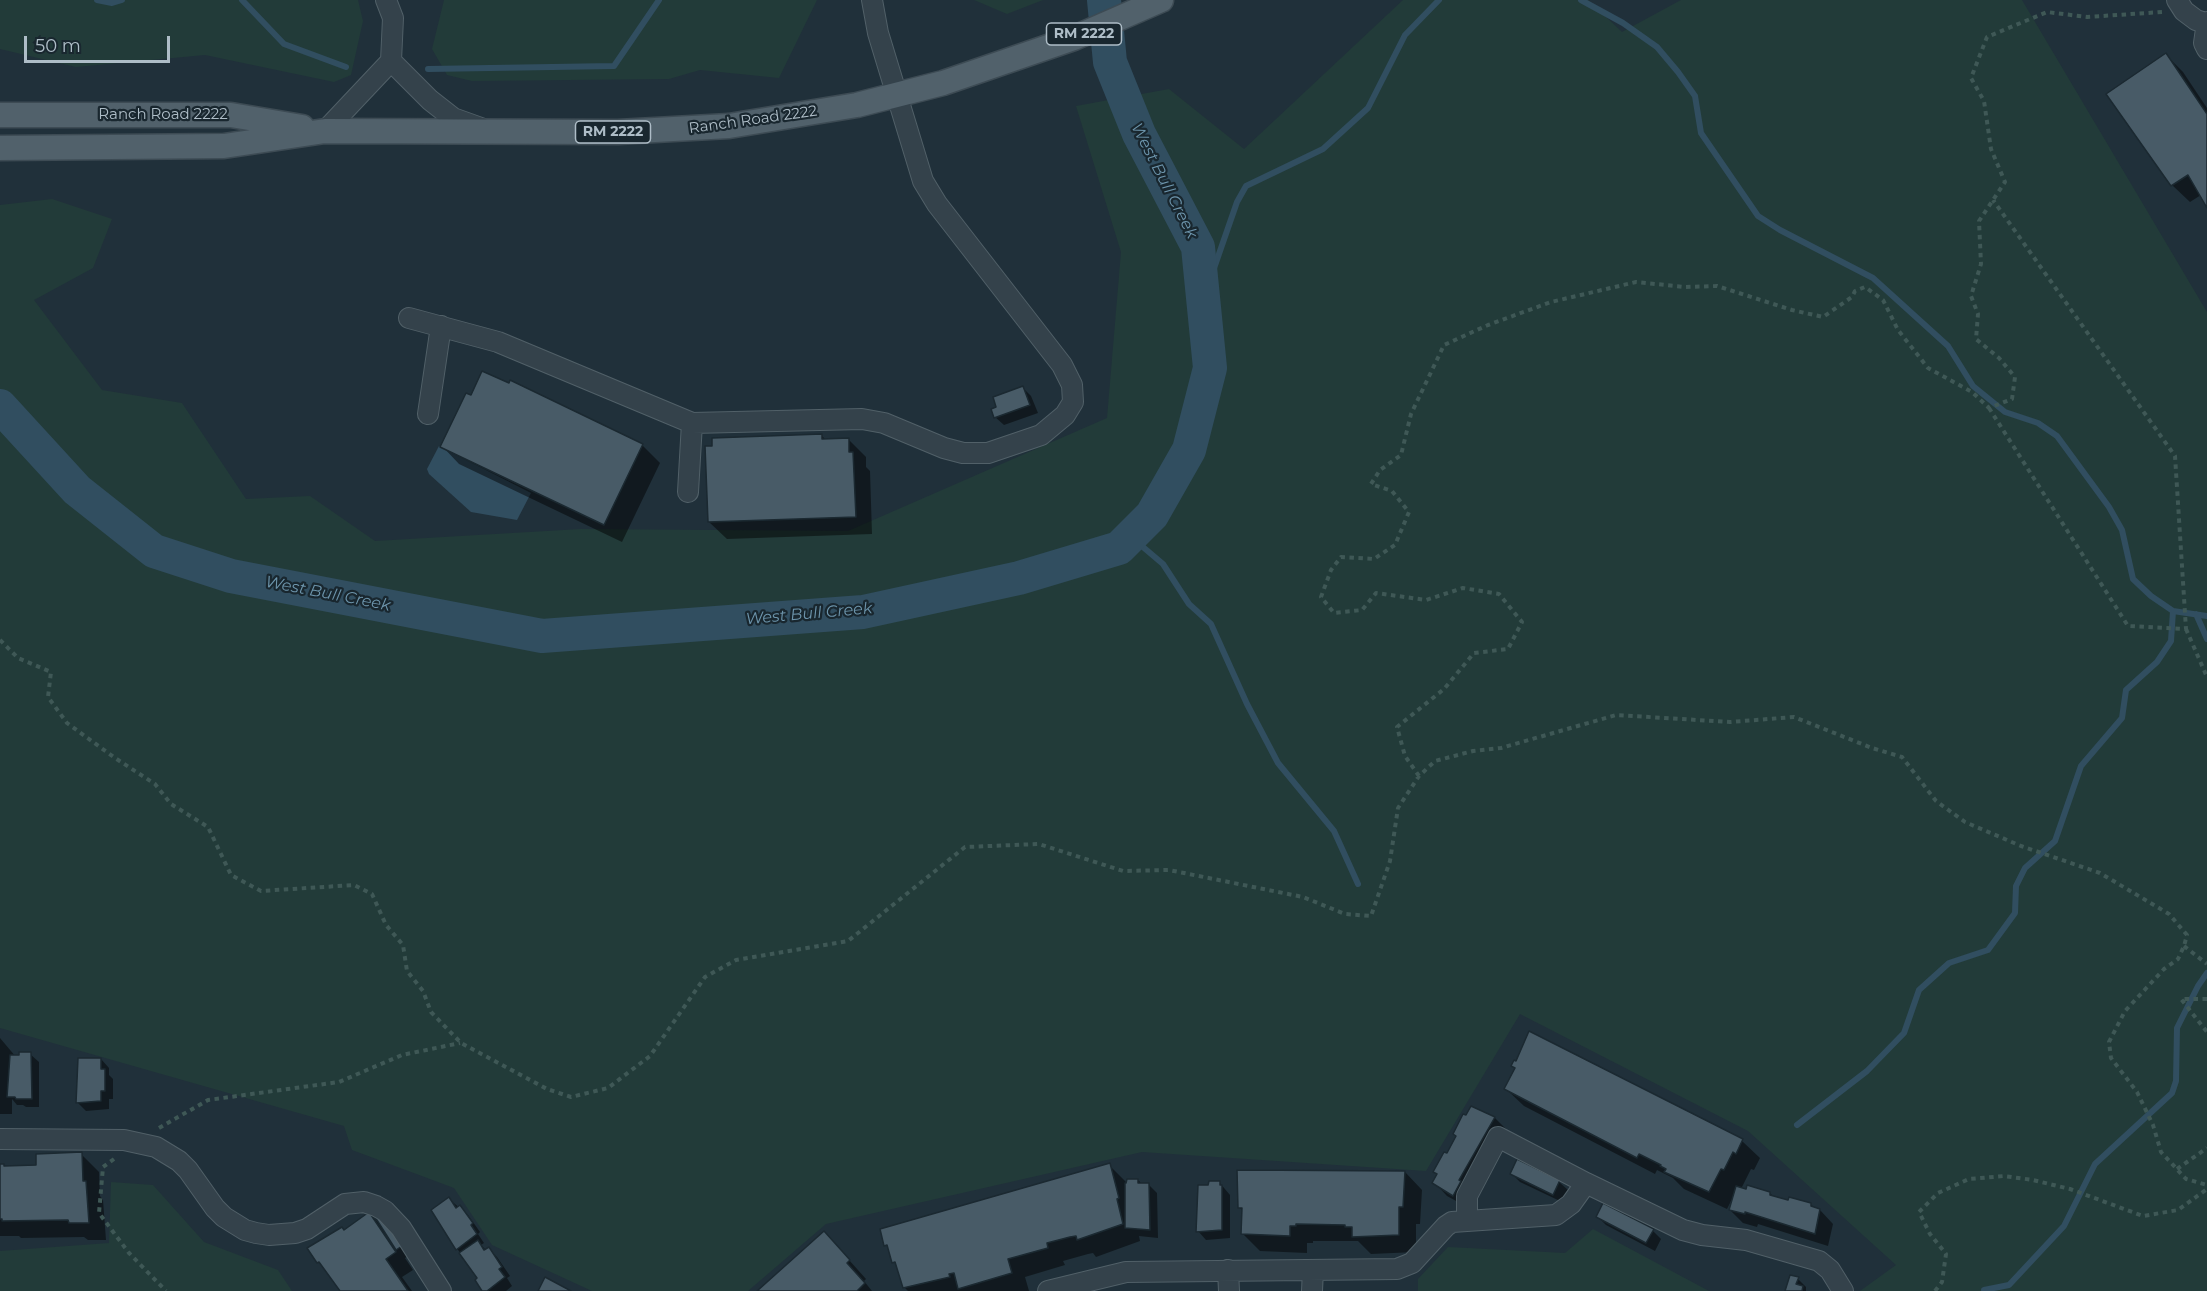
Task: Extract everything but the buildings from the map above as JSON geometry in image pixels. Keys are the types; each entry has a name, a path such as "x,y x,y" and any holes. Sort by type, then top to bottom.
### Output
{"main road":[{"name":"Ranch Road 2222","path":"0,148 224,146 325,131 618,132 729,126 817,112 943,83 1074,38 1161,0"},
{"name":"Ranch Road 2222","path":"70,119 84,122 100,114 231,115 325,131"},
{"path":"0,116 70,119"},
{"path":"0,126 70,119"}],"street":[{"path":"325,131 391,61 393,18 386,0"},
{"path":"410,318 498,342 692,423 862,419 884,423 944,448 963,453 988,453 1041,435 1065,415 1073,402 1071,385 1062,365 937,204 923,181 878,33 872,0"},
{"path":"2173,6 2196,20 2206,23 2204,43 2207,48"},
{"path":"391,61 430,100 453,118 492,132"},
{"path":"428,414 441,326"},
{"path":"688,492 692,423"},
{"path":"1467,1220 1467,1196 1498,1137 1683,1230 1702,1235 1746,1240 1819,1261 1830,1270 1843,1291"},
{"path":"0,1139 124,1140 156,1147 179,1161 224,1216 245,1230 256,1233 269,1235 295,1233 307,1229 345,1204 364,1202 385,1211 401,1228 441,1291"},
{"path":"1048,1291 1102,1284 1126,1272 1397,1269 1405,1267 1420,1256 1452,1222 1556,1215 1571,1204 1586,1183"},
{"path":"1228,1270 1229,1291"},
{"path":"1312,1291 1313,1270"}],"path":[{"path":"1989,408 2012,399 2015,377 1999,358 1976,339 1977,314 1971,296 1981,264 1979,221 2005,182 1991,149 1984,101 1971,78 1987,37 2047,12 2087,17 2173,6"},
{"path":"1994,200 2175,456 2186,629 2207,677"},
{"path":"1419,776 1405,756 1397,727 1444,689 1474,653 1508,649 1522,622 1499,594 1463,588 1426,600 1376,593 1362,610 1334,613 1321,597 1331,570 1341,557 1374,559 1395,545 1409,512 1392,492 1371,484 1380,470 1401,455 1411,414 1444,345 1488,325 1551,302 1636,282 1684,287 1716,286 1792,310 1823,317 1852,297 1855,291 1865,287 1883,300 1898,330 1928,368 1972,392 1989,408 2128,626 2186,629"},
{"path":"0,640 18,658 51,672 48,697 67,723 155,784 171,804 207,828 231,875 261,891 354,885 372,894 386,925 403,945 407,971 423,991 431,1012 461,1043 547,1089 571,1097 608,1088 650,1056 705,977 736,960 848,941 965,847 1039,844 1123,872 1169,870 1303,897 1345,914 1371,916 1390,861 1398,808 1419,776 1435,761 1473,751 1501,748 1616,715 1730,722 1794,717 1872,748 1902,756 1936,801 1965,822 2021,846 2100,873 2169,914 2187,935 2178,959 2164,969 2125,1011 2109,1042 2112,1058 2137,1092 2153,1125 2161,1152 2186,1179 2207,1187"},
{"path":"2184,946 2207,964"},
{"path":"2207,999 2181,999 2207,1032"},
{"path":"166,1291 129,1252 99,1213 103,1167 208,1100 339,1082 402,1056 461,1043"},
{"path":"2177,1169 2207,1148"},
{"path":"1935,1291 1942,1282 1946,1254 1930,1234 1919,1212 1938,1193 1969,1179 2004,1176 2033,1180 2070,1189 2142,1216 2178,1210 2207,1187"}],"green space":[{"path":"0,0 358,0 363,21 351,75 334,82 205,55 76,67 0,49"},
{"path":"444,0 817,0 779,78 700,70 669,79 472,81 447,75 432,49"},
{"path":"974,0 1043,0 1007,14"},
{"path":"1403,0 1588,0 1622,32 1681,0 2022,0 2207,312 2207,1291 1860,1291 1896,1265 1748,1131 1520,1014 1426,1171 1142,1152 826,1224 748,1291 592,1291 492,1245 454,1188 352,1150 344,1126 0,1028 0,205 52,199 112,219 93,268 34,300 102,390 182,403 246,499 310,496 375,541 581,529 848,531 1107,418 1121,252 1076,106 1169,89 1244,149"},
{"path":"111,1182 153,1185 204,1242 278,1270 292,1291 0,1291 0,1251 109,1243"},
{"path":"1593,1229 1709,1291 1418,1291 1418,1279 1448,1247 1565,1253"}],"water":[{"path":"439,446 531,493 517,520 471,512 429,474 427,469"}],"waterway":[{"path":"97,0 112,3 122,0"},
{"path":"242,0 284,44 346,67"},
{"path":"428,69 614,66 659,0"},
{"name":"West Bull Creek","path":"0,406 77,490 154,551 231,576 542,636 863,612 1019,578 1119,548 1152,515 1189,450 1210,368 1198,247 1139,134 1110,62 1104,0"},
{"path":"1203,300 1237,202 1246,186 1323,149 1368,108 1405,35 1439,0"},
{"path":"1581,0 1623,23 1657,47 1678,72 1695,96 1701,133 1758,216 1780,230 1873,278 1948,346 1973,386 2005,412 2038,423 2057,436 2109,507 2122,530 2133,579 2151,596 2173,611 2207,616"},
{"path":"1130,536 1163,564 1189,604 1211,624 1247,704 1278,763 1334,831 1358,884"},
{"path":"1797,1125 1867,1071 1904,1033 1919,990 1949,963 1988,950 2015,913 2016,886 2025,868 2055,841 2081,766 2122,718 2126,690 2157,662 2171,641 2173,611"},
{"path":"2196,614 2207,639"},
{"path":"1984,1290 2009,1285 2064,1226 2095,1164 2172,1093 2176,1081 2177,1028 2207,973"}]}
